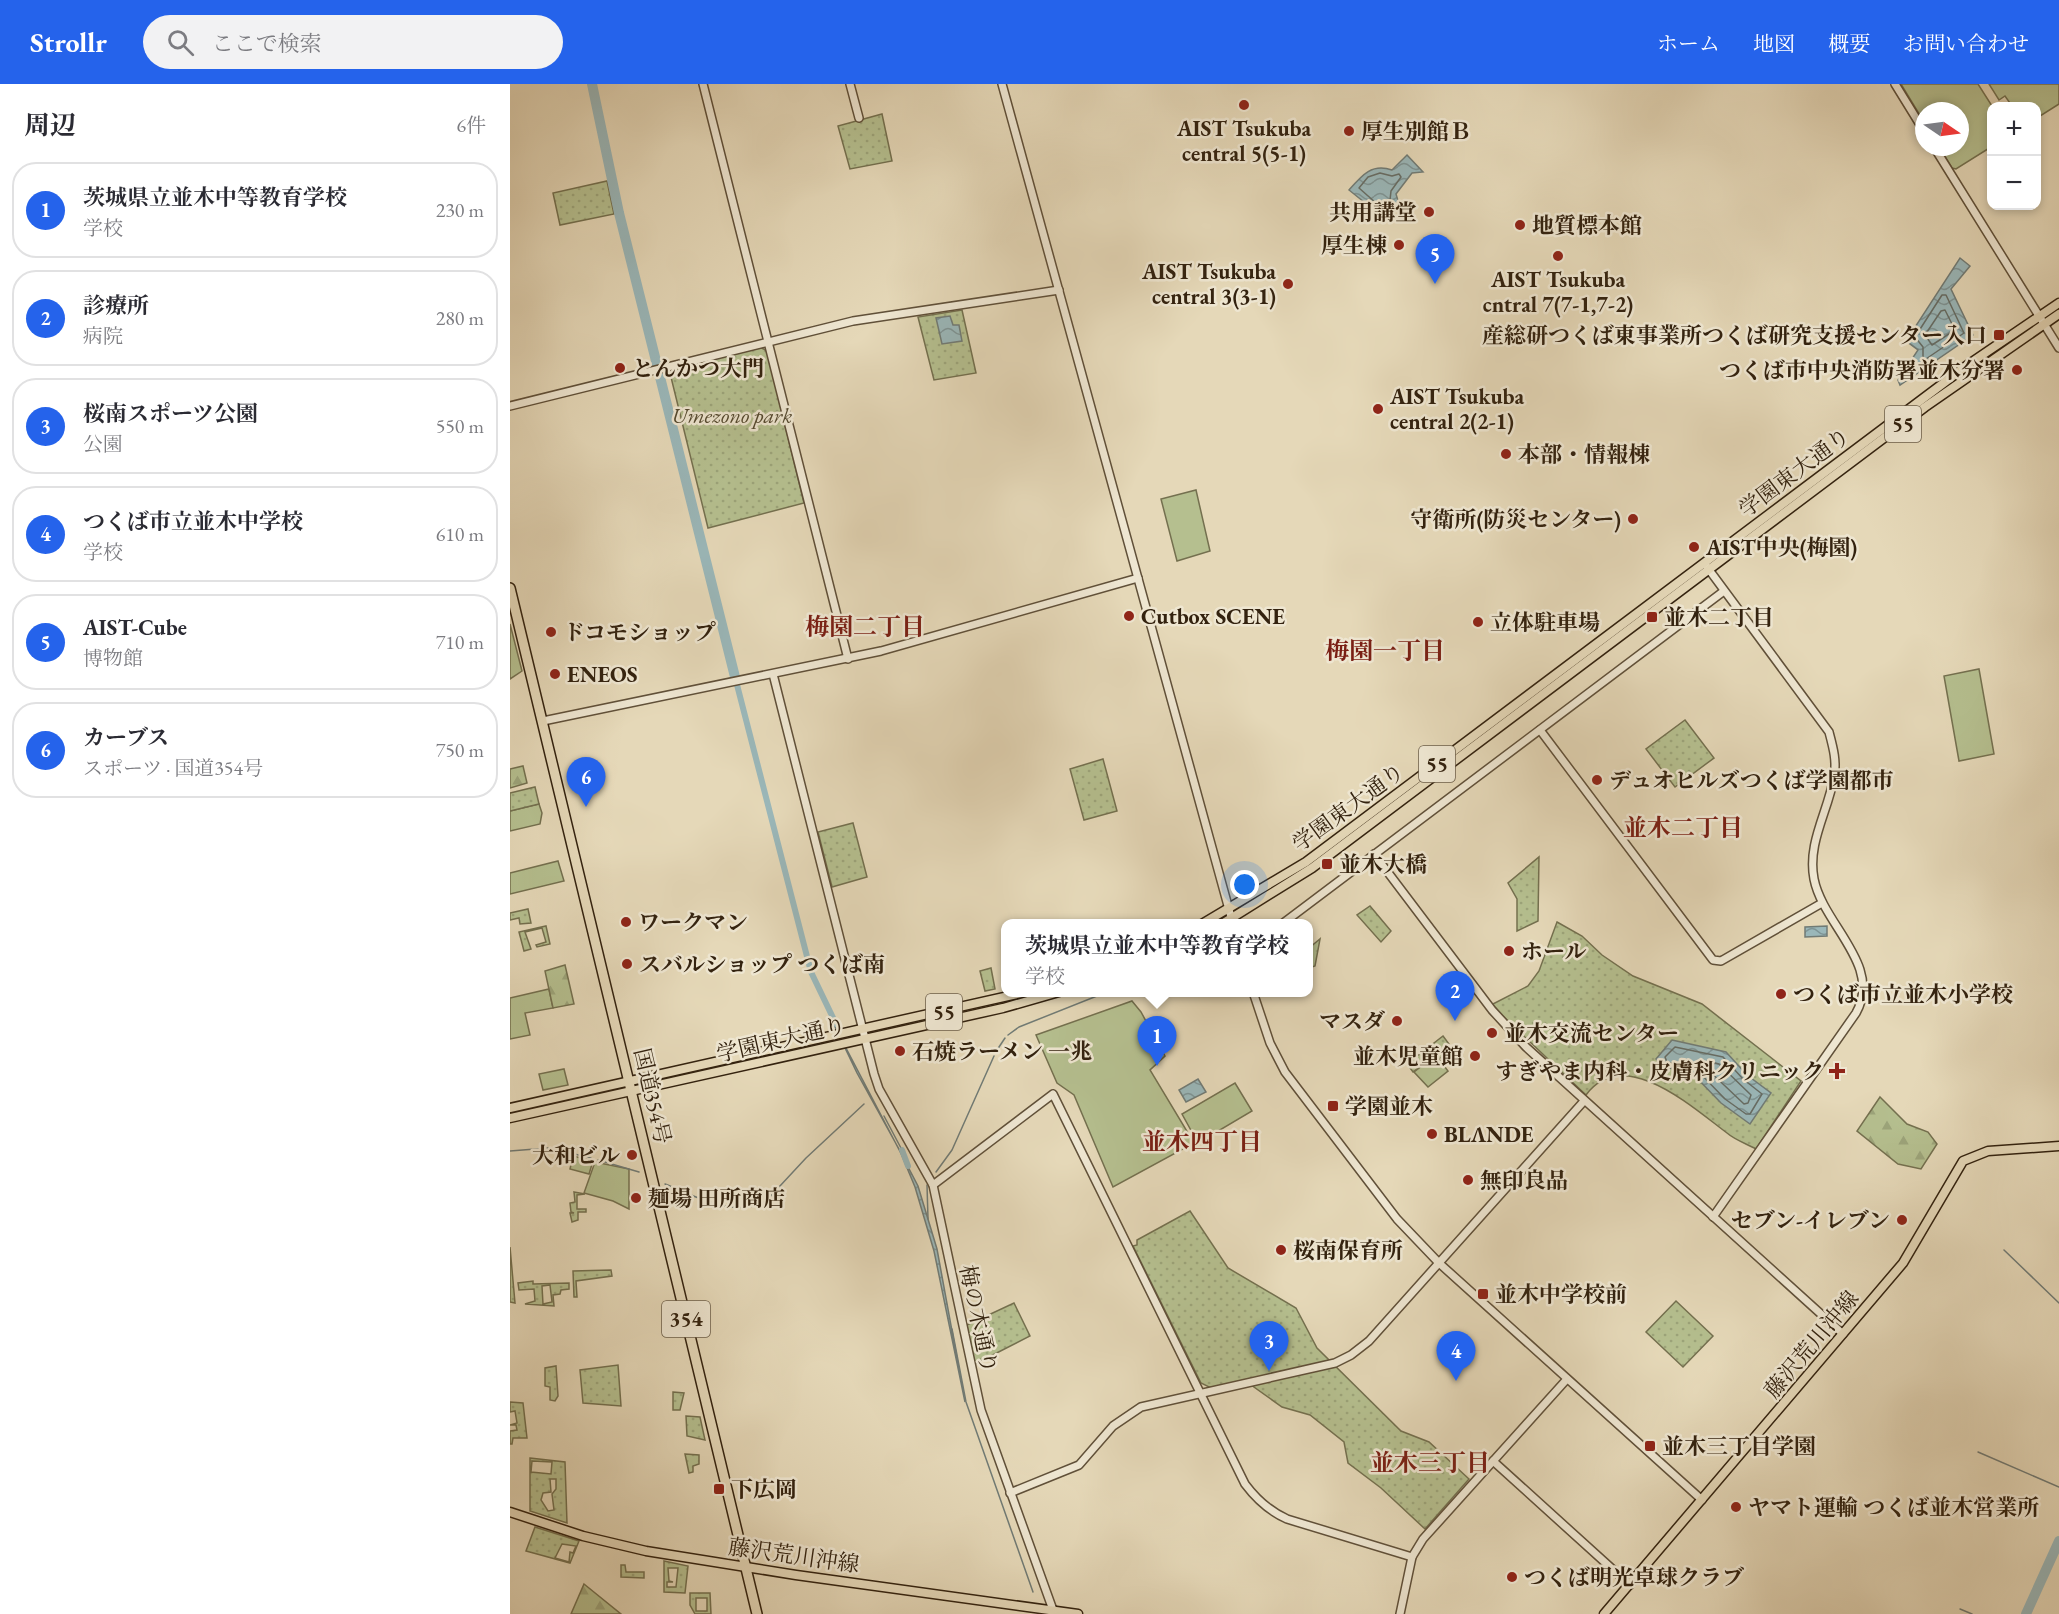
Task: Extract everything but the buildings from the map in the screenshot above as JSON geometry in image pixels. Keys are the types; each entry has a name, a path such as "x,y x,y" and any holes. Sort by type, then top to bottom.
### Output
{"highway":[{"name":"国道354号","path":"510,588 757,1614"}],"main road":[{"name":"学園東大通り","path":"1231,917 1312,868 1706,566 1925,407 2041,320 2059,303"},
{"name":"学園東大通り","path":"2041,320 2059,314"},
{"name":"学園東大通り","path":"864,1034 1010,997"},
{"name":"学園東大通り","path":"510,1118 631,1086 1040,997"},
{"name":"学園東大通り","path":"510,1108 631,1086"},
{"name":"藤沢荒川沖線","path":"1605,1614 1903,1263 1963,1161 1988,1151 2059,1146"},
{"name":"藤沢荒川沖線","path":"510,1512 623,1546 745,1567 1078,1614"}],"street":[{"path":"703,84 848,658"},
{"path":"850,84 859,118"},
{"path":"1002,84 1231,917"},
{"path":"1895,84 1915,116"},
{"path":"1940,156 2059,348"},
{"path":"510,406 852,321 1059,290"},
{"path":"1706,566 1829,732 1834,749 1834,775 1815,841 1812,860 1814,880 1822,903 1862,971 1864,987 1860,1005 1713,1217"},
{"path":"543,721 902,646 1138,578"},
{"path":"1289,919 1724,591"},
{"name":"梅の木通り","path":"773,674 879,1089 933,1185 975,1389 1053,1610"},
{"path":"1540,730 1713,960 1721,961 1822,903"},
{"path":"1374,854 1503,1022 1584,1101 1843,1334"},
{"path":"1254,997 1270,1043 1289,1077 1397,1218 1439,1263 1701,1500"},
{"path":"933,1185 1053,1094 1245,1484 1263,1505 1279,1515 1304,1525 1412,1557"},
{"path":"1010,1493 1079,1465 1113,1426 1141,1407 1335,1363 1351,1355 1369,1341 1584,1101"},
{"path":"1400,1614 1412,1557 1423,1539 1567,1379"},
{"path":"1493,1461 1630,1585"}],"green space":[{"path":"1901,84 1978,84 1989,102 1987,102 1987,150 1956,169 1952,168 1945,156 1969,156 1969,102 1915,102 1915,107"},
{"path":"1989,84 2059,84 2059,104 2041,115 2041,102 2009,102 2005,96 1999,100"},
{"path":"882,114 892,161 850,169 838,126"},
{"path":"607,181 614,214 560,225 553,193"},
{"path":"962,310 976,373 934,380 918,317"},
{"name":"Umezono park","path":"760,347 767,351 804,503 708,528 669,369"},
{"path":"1196,490 1210,551 1177,561 1161,499"},
{"path":"510,624 522,671 510,679"},
{"path":"1979,669 1994,754 1959,761 1944,676"},
{"path":"1685,720 1714,758 1675,787 1646,749"},
{"path":"1103,759 1117,811 1084,820 1070,769"},
{"path":"523,766 527,783 510,788 510,769"},
{"path":"535,787 539,804 510,811 510,793"},
{"path":"539,804 542,813 540,824 510,831 510,811"},
{"path":"853,823 867,877 832,887 818,832"},
{"path":"1539,857 1538,921 1517,931 1517,899 1508,883"},
{"path":"558,861 564,881 510,894 510,873"},
{"path":"1370,906 1391,931 1381,942 1357,915"},
{"path":"528,909 531,923 520,924 519,918 510,920 510,913"},
{"path":"1557,922 1582,936 1602,955 1633,976 1702,1004 1801,1081 1756,1149 1737,1140 1677,1097 1638,1078 1619,1076 1602,1081 1586,1095 1491,1005 1528,986 1539,971"},
{"path":"546,926 550,944 537,947 536,945 546,942 542,928 525,932 531,949 524,951 519,932"},
{"path":"1320,939 1313,967 1313,945"},
{"path":"565,965 574,1004 553,1008 545,971"},
{"path":"991,968 995,989 985,991 980,971"},
{"path":"549,989 553,1008 525,1013 530,1035 510,1039 510,998"},
{"path":"1132,1001 1141,1012 1165,1056 1150,1070 1194,1143 1113,1187 1074,1095 1057,1083 1036,1035"},
{"path":"1443,1036 1449,1044 1413,1072 1407,1064"},
{"path":"1448,1046 1450,1049 1439,1059 1448,1071 1428,1087 1414,1072"},
{"path":"564,1069 568,1085 543,1090 539,1074"},
{"path":"1235,1083 1252,1111 1198,1143 1182,1114"},
{"path":"1880,1097 1907,1124 1928,1132 1937,1144 1921,1169 1898,1164 1857,1131"},
{"path":"573,1156 593,1161 589,1174 570,1169"},
{"path":"595,1162 629,1169 629,1209 613,1201 584,1193"},
{"path":"574,1192 585,1194 577,1195 577,1209 586,1209 586,1212 578,1212 578,1220 572,1222 570,1213 574,1213 571,1212 570,1203 575,1202"},
{"path":"1190,1211 1228,1268 1296,1308 1317,1348 1401,1431 1429,1442 1469,1479 1425,1529 1381,1488 1348,1463 1344,1442 1310,1415 1282,1407 1244,1380 1211,1388 1201,1383 1133,1246 1137,1245 1137,1240"},
{"path":"510,1247 515,1303 510,1302"},
{"path":"611,1270 612,1276 576,1281 577,1297 574,1297 573,1271"},
{"path":"533,1281 533,1284 569,1283 569,1289 561,1290 560,1294 553,1295 554,1306 525,1304 535,1301 534,1289 519,1290 518,1283","holes":["550,1285 552,1302 543,1304 542,1286"]},
{"path":"1676,1301 1713,1336 1683,1367 1646,1332"},
{"path":"1014,1303 1030,1336 973,1365 967,1325"},
{"path":"618,1365 621,1406 583,1403 580,1370"},
{"path":"556,1366 558,1396 555,1401 550,1400 550,1387 545,1386 545,1368"},
{"path":"673,1392 684,1393 680,1410 673,1410"},
{"path":"510,1402 523,1403 527,1438 513,1438 512,1444 510,1444 510,1431 517,1430 516,1425 510,1425 517,1423 515,1411 510,1412"},
{"path":"686,1416 700,1417 705,1440 687,1436"},
{"path":"685,1454 699,1455 699,1464 693,1466 693,1472 689,1473"},
{"path":"530,1458 565,1462 567,1523 530,1511","holes":["532,1461 552,1462 551,1474 531,1472","550,1479 556,1479 556,1489 552,1494 554,1510 548,1511 541,1500 543,1493 551,1492"]},
{"path":"535,1527 579,1541 570,1563 526,1551","holes":["562,1544 576,1546 573,1553 570,1552 569,1562 555,1558"]},
{"path":"664,1561 688,1566 685,1593 664,1592","holes":["668,1568 678,1568 676,1587 667,1587 667,1582 673,1582 669,1581"]},
{"path":"621,1565 625,1565 626,1572 644,1572 644,1578 621,1577"},
{"path":"584,1584 621,1614 571,1614"},
{"path":"690,1593 710,1593 711,1614 695,1614 690,1605","holes":["696,1598 707,1598 707,1611 696,1611"]}],"water":[{"path":"1407,155 1423,172 1412,173 1396,194 1399,204 1374,210 1349,190 1368,172 1379,168 1392,170"},
{"path":"1960,258 1970,266 1951,289 1973,335 1900,385 1898,380 1918,350 1906,341"},
{"path":"950,316 953,325 959,325 962,341 942,344 936,318"},
{"path":"1827,926 1827,936 1805,937 1805,927"},
{"path":"834,1025 895,1142 857,1073"},
{"path":"1672,1040 1726,1052 1747,1075 1771,1093 1750,1124 1721,1103 1692,1073 1664,1067 1656,1059"},
{"path":"1198,1079 1206,1092 1186,1102 1179,1090"},
{"path":"901,1153 918,1186 937,1249 965,1402 934,1251 915,1187"}],"waterway":[{"path":"592,84 619,213 735,677"},
{"path":"735,677 811,972 836,1024"},
{"path":"1008,1035 1019,1027 1094,997"},
{"path":"997,1050 1005,1038"},
{"path":"936,1172 952,1150 994,1056"},
{"path":"665,1184 715,1204 741,1208 754,1206 766,1201 806,1158 864,1104"},
{"path":"884,1116 902,1150"},
{"path":"510,1151 548,1148 561,1151"},
{"path":"902,1150 908,1166"},
{"path":"566,1152 591,1158"},
{"path":"598,1160 639,1172"},
{"path":"927,1185 928,1219"},
{"path":"2004,1250 2059,1303"},
{"path":"952,1329 966,1402 1033,1592"},
{"path":"1978,1452 2059,1487"},
{"path":"2026,1614 2059,1541"},
{"path":"1960,1609 1972,1614"}],"place":[{"name":"AIST Tsukuba central 5(5-1)","path":"1244,105"},
{"name":"厚生別館Ｂ","path":"1349,131"},
{"name":"共用講堂","path":"1429,212"},
{"name":"地質標本館","path":"1520,225"},
{"name":"厚生棟","path":"1399,245"},
{"name":"AIST Tsukuba cntral 7(7-1,7-2)","path":"1558,256"},
{"name":"AIST Tsukuba central 3(3-1)","path":"1288,284"},
{"name":"AIST-Cube","path":"1435,284"},
{"name":"産総研つくば東事業所つくば研究支援センター入口","path":"1999,335"},
{"name":"とんかつ大門","path":"620,368"},
{"name":"つくば市中央消防署並木分署","path":"2017,370"},
{"name":"AIST Tsukuba central 2(2-1)","path":"1378,409"},
{"name":"本部・情報棟","path":"1506,454"},
{"name":"守衛所(防災センター)","path":"1633,519"},
{"name":"AIST中央(梅園)","path":"1694,547"},
{"name":"Cutbox SCENE","path":"1129,616"},
{"name":"並木二丁目","path":"1652,617"},
{"name":"立体駐車場","path":"1478,622"},
{"name":"ドコモショップ","path":"551,632"},
{"name":"ENEOS","path":"555,674"},
{"name":"デュオヒルズつくば学園都市","path":"1597,780"},
{"name":"カーブス","path":"586,807"},
{"name":"並木大橋","path":"1327,864"},
{"name":"ワークマン","path":"626,922"},
{"name":"ホール","path":"1509,951"},
{"name":"スバルショップ つくば南","path":"627,964"},
{"name":"つくば市立並木小学校","path":"1781,994"},
{"name":"マスダ","path":"1397,1021"},
{"name":"診療所","path":"1455,1021"},
{"name":"並木交流センター","path":"1492,1033"},
{"name":"石焼ラーメン 一兆","path":"900,1051"},
{"name":"並木児童館","path":"1475,1056"},
{"name":"茨城県立並木中等教育学校","path":"1157,1066"},
{"name":"すぎやま内科・皮膚科クリニック","path":"1837,1071"},
{"name":"学園並木","path":"1333,1106"},
{"name":"BLΛNDE","path":"1432,1134"},
{"name":"大和ビル","path":"632,1155"},
{"name":"無印良品","path":"1468,1180"},
{"name":"麺場 田所商店","path":"636,1198"},
{"name":"セブン-イレブン","path":"1902,1220"},
{"name":"桜南保育所","path":"1281,1250"},
{"name":"並木中学校前","path":"1483,1294"},
{"name":"桜南スポーツ公園","path":"1269,1371"},
{"name":"つくば市立並木中学校","path":"1456,1381"},
{"name":"並木三丁目学園","path":"1650,1446"},
{"name":"下広岡","path":"719,1489"},
{"name":"ヤマト運輸 つくば並木営業所","path":"1736,1507"},
{"name":"つくば明光卓球クラブ","path":"1512,1577"}],"district":[{"name":"梅園二丁目","path":"865,627"},
{"name":"梅園一丁目","path":"1385,651"},
{"name":"並木二丁目","path":"1683,828"},
{"name":"並木四丁目","path":"1202,1142"},
{"name":"並木三丁目","path":"1430,1463"}]}
